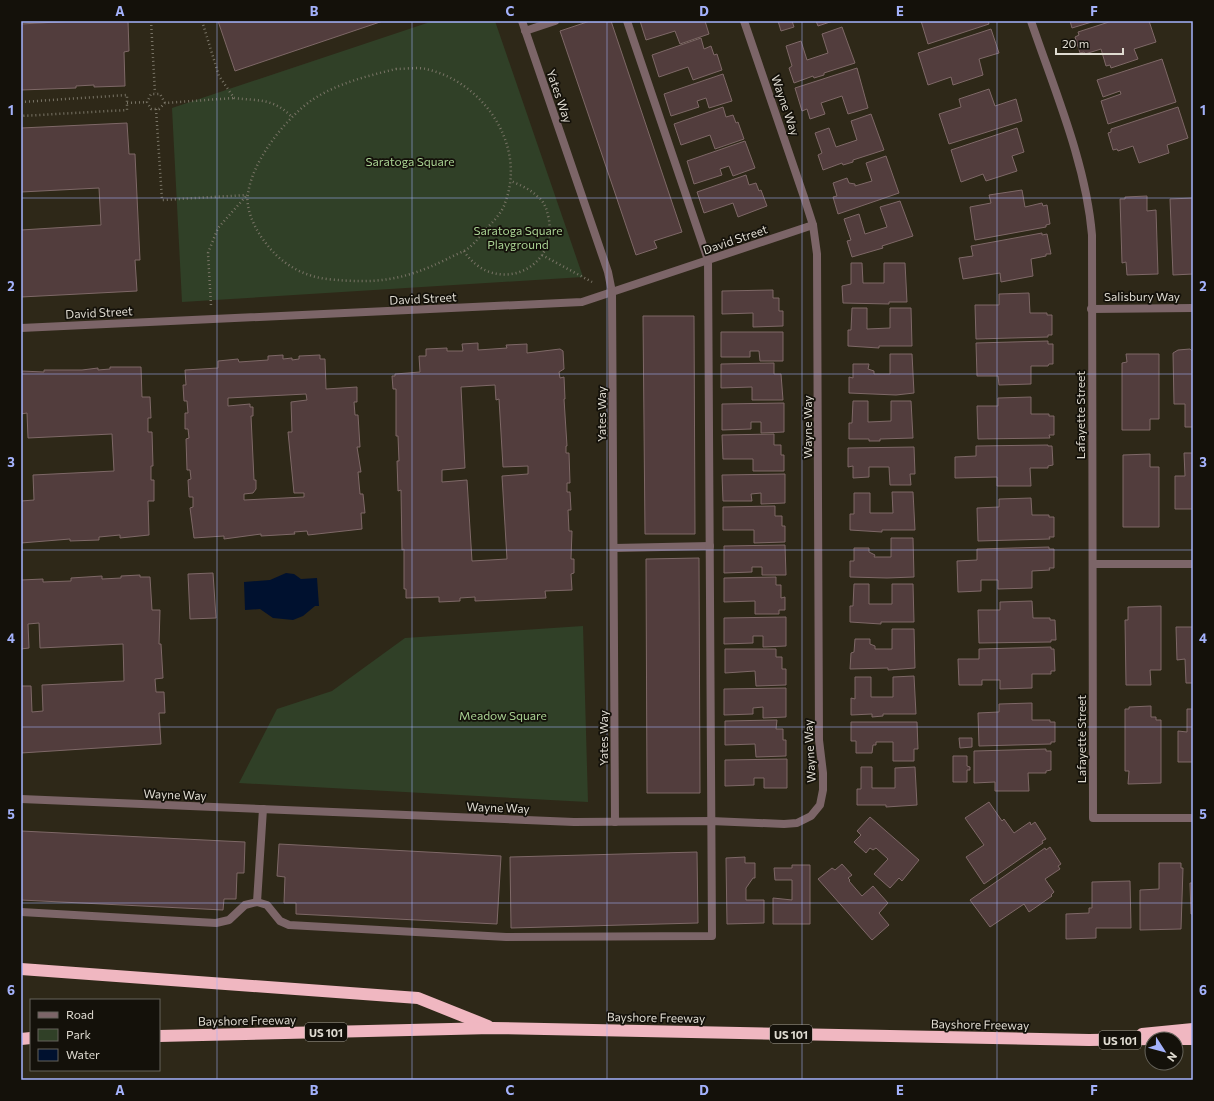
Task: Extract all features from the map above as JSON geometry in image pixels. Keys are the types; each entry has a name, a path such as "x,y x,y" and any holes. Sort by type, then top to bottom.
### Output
{"highway":[{"path":"21,969 418,998 492,1028"},
{"name":"Bayshore Freeway","path":"160,1036 492,1028 1089,1040 1144,1039"},
{"path":"1089,1040 1193,1029"}],"street":[{"name":"Yates Way","path":"522,21 608,272 612,292 615,822"},
{"path":"525,31 555,21"},
{"path":"21,912 216,923 229,920 245,905 257,902 267,905 280,921 289,925 506,938 712,936 708,260 627,21"},
{"name":"Wayne Way","path":"21,799 545,821 712,821 784,824 797,822 811,816 820,805 823,790 819,732 818,262 813,225 744,21"},
{"name":"Lafayette Street","path":"1031,21 1084,178 1090,205 1092,235 1093,818 1193,818"},
{"name":"David Street","path":"21,328 582,302 813,225"},
{"name":"Salisbury Way","path":"1091,309 1193,308"},
{"path":"614,548 710,546"},
{"path":"1093,564 1193,564"},
{"path":"257,902 263,809"}],"path":[{"path":"151,21 155,93"},
{"path":"202,21 219,76 234,98"},
{"path":"211,319 208,253 218,228 247,195 258,164 272,141 292,117 312,100 332,89 361,77 396,69 424,69 445,76 463,85 484,102 499,125 510,151 511,181 505,205 491,224 469,248 413,274 386,280 351,281 318,277 291,267 273,254 260,236 250,214 247,195"},
{"path":"147,102 151,94 155,93 160,94 165,103"},
{"path":"21,102 127,95 127,110 21,116"},
{"path":"147,102 151,109 156,109 163,107 165,103 234,98 272,102 284,109 292,117"},
{"path":"127,103 147,102"},
{"path":"156,109 162,200 247,195"},
{"path":"464,250 477,267 494,274 516,274 532,266 542,255 548,244 550,227 547,208 538,196 511,181"},
{"path":"542,255 612,292"}],"green space":[{"name":"Saratoga Square","path":"433,21 495,21 583,277 182,302 172,108"},
{"name":"Meadow Square","path":"583,626 588,802 239,783 277,709 332,691 405,638"}],"water":[{"path":"286,573 294,574 301,579 317,578 319,606 315,606 303,616 293,620 273,618 260,609 245,610 244,582 270,580"}],"building":[{"path":"75,21 128,21 129,51 124,52 125,86 94,87 94,85 76,86 76,88 21,90 21,24"},
{"path":"218,21 383,21 235,71"},
{"path":"590,21 611,21 682,232 654,241 657,248 636,255 560,31"},
{"path":"640,21 705,21 709,34 680,44 675,31 646,40"},
{"path":"778,21 792,21 794,27 781,31"},
{"path":"816,21 833,21 818,26"},
{"path":"921,21 988,21 989,24 928,44"},
{"path":"1070,21 1095,21 1072,28"},
{"path":"1112,21 1149,21 1156,42 1134,49 1138,59 1111,68 1110,65 1106,66 1101,49 1085,54 1084,52 1080,53 1075,37 1079,35 1078,32"},
{"path":"842,27 855,63 824,73 824,75 814,78 813,76 794,83 789,68 792,66 786,46 801,41 807,60 828,53 822,34"},
{"path":"991,29 999,53 979,59 983,75 953,85 951,77 928,85 918,53"},
{"path":"701,38 704,49 711,46 714,55 717,54 722,70 693,80 688,67 659,77 652,55"},
{"path":"1162,59 1176,102 1108,124 1101,101 1121,94 1120,91 1103,97 1097,80"},
{"path":"857,68 868,108 848,114 842,96 821,103 825,114 810,119 807,109 802,111 795,88"},
{"path":"723,74 732,101 709,108 706,98 697,101 699,107 671,116 664,94"},
{"path":"989,89 995,106 1016,99 1022,121 949,144 939,114 961,107 959,99"},
{"path":"723,107 726,117 733,115 736,123 738,122 744,139 715,149 710,135 681,145 674,124"},
{"path":"1178,107 1188,138 1167,145 1169,153 1139,163 1133,146 1118,151 1117,149 1113,150 1108,133 1111,132 1111,129"},
{"path":"871,114 884,150 853,160 853,162 843,165 842,163 823,170 818,155 822,153 815,133 829,128 836,147 857,140 851,121"},
{"path":"127,123 129,154 135,154 140,260 135,260 137,291 21,297 21,230 101,225 99,188 21,192 21,128"},
{"path":"1017,128 1024,152 1012,156 1017,171 986,181 983,174 961,182 951,150"},
{"path":"745,141 755,168 733,176 729,166 720,169 722,175 694,184 687,161"},
{"path":"886,156 899,193 838,214 833,197 837,196 833,183 847,178 849,183 855,184 855,186 872,181 866,163"},
{"path":"746,175 749,185 756,183 759,191 761,190 767,206 738,217 733,203 704,213 697,192"},
{"path":"1022,190 1025,207 1042,203 1043,206 1047,205 1050,224 1046,225 1046,227 975,240 970,207 991,203 989,195"},
{"path":"1147,196 1147,211 1156,210 1158,274 1127,275 1126,262 1122,263 1120,199 1125,199 1125,197"},
{"path":"1193,198 1193,274 1173,275 1170,199"},
{"path":"900,201 913,236 882,246 883,248 852,257 847,241 851,240 844,219 859,214 865,234 887,227 880,207"},
{"path":"1042,233 1042,235 1047,234 1051,254 1046,254 1046,256 1031,259 1033,276 1001,282 1000,273 963,279 959,258 973,256 971,246"},
{"path":"851,263 862,263 863,283 884,283 884,263 905,263 907,302 889,302 889,304 843,303 842,286 851,284"},
{"path":"773,290 773,298 779,298 779,311 783,311 783,326 753,327 753,313 722,314 722,291"},
{"path":"1029,293 1030,313 1047,313 1047,315 1052,315 1052,335 1048,335 1048,337 976,339 975,305 999,305 999,294"},
{"path":"852,308 867,308 867,329 890,328 890,308 911,308 912,346 879,346 879,348 848,346 848,330 851,330"},
{"path":"643,316 694,316 695,534 645,534"},
{"path":"721,332 783,332 783,361 760,361 759,351 750,351 750,357 721,357"},
{"path":"1048,341 1048,344 1053,344 1053,364 1049,364 1048,366 1031,366 1031,384 999,385 998,376 977,376 976,343"},
{"path":"478,343 478,350 507,348 506,345 527,344 527,353 560,349 563,351 564,369 559,372 560,378 564,377 566,453 569,453 570,483 567,483 567,492 570,492 571,510 568,510 569,531 572,531 571,559 574,559 574,573 571,574 572,590 545,591 546,598 475,601 475,597 460,598 460,601 439,602 439,597 406,598 406,589 404,589 404,549 402,550 401,490 398,491 397,461 399,461 398,436 396,436 396,389 393,389 392,376 395,376 395,374 420,372 419,356 426,356 426,349 447,348 447,351 463,351 462,344","holes":["495,385 496,400 499,399 503,467 528,466 528,474 502,476 507,559 472,561 467,480 442,482 442,470 465,468 461,387"]},
{"path":"1190,349 1193,352 1193,427 1185,427 1185,404 1174,404 1173,353 1178,350"},
{"path":"890,354 912,354 914,393 896,395 849,393 849,377 853,378 853,364 869,364 868,369 874,371 874,374 890,374"},
{"path":"1126,354 1159,354 1159,419 1150,419 1150,430 1122,430 1122,363 1127,362"},
{"path":"283,355 283,359 292,358 292,360 299,359 299,356 320,355 320,359 325,359 326,389 357,387 357,402 354,402 355,415 358,415 360,447 357,447 361,472 358,472 360,494 363,494 365,513 361,513 362,529 308,535 307,531 294,532 295,534 261,536 261,534 224,539 224,536 194,538 190,508 193,507 193,497 189,497 188,480 191,479 190,470 187,470 186,439 189,438 188,429 185,429 185,413 188,413 187,401 184,401 183,385 186,385 185,370 218,368 218,361 238,359 239,362 268,360 268,356","holes":["306,394 307,400 291,402 292,432 288,432 294,493 304,493 304,497 244,500 244,494 253,493 256,489 256,480 254,480 251,416 253,416 253,407 250,407 250,404 228,406 228,398"]},
{"path":"774,363 774,374 781,374 783,400 752,400 752,387 721,388 721,364"},
{"path":"110,367 141,367 142,397 150,397 151,418 148,418 148,432 152,432 153,466 151,466 151,480 154,480 154,501 148,501 149,535 120,538 120,535 99,537 99,540 70,541 70,539 21,543 21,501 34,500 33,475 114,471 112,434 28,438 27,413 21,414 21,371 44,372 44,370 82,370 98,368 98,370 110,369"},
{"path":"1031,397 1031,414 1049,414 1049,416 1054,416 1054,435 1049,435 1050,438 978,439 977,406 998,406 998,398"},
{"path":"853,401 868,401 868,422 891,421 891,401 911,401 913,438 880,439 880,441 869,441 869,439 849,439 849,423 852,423"},
{"path":"784,403 784,432 761,433 761,422 751,422 751,429 722,430 722,404"},
{"path":"774,434 774,445 781,445 781,455 784,455 784,471 753,471 753,459 723,459 722,435"},
{"path":"976,446 1052,446 1053,465 1048,466 1048,468 1030,468 1031,486 997,486 997,477 955,478 955,457 976,456"},
{"path":"914,447 915,474 910,474 911,485 890,485 889,467 869,467 869,477 853,478 853,466 848,467 848,448"},
{"path":"1184,453 1193,453 1193,509 1175,509 1175,476 1185,476"},
{"path":"1150,454 1150,467 1159,467 1159,527 1123,527 1123,455"},
{"path":"785,474 785,503 761,504 761,493 751,494 752,501 723,501 722,475"},
{"path":"892,492 913,492 915,530 882,530 882,532 850,530 850,514 854,514 854,493 870,493 870,513 893,513"},
{"path":"1031,498 1032,515 1049,515 1049,517 1054,517 1054,537 1049,537 1050,539 978,541 977,508 999,507 999,499"},
{"path":"775,506 775,516 782,516 782,526 785,526 785,542 754,543 754,530 723,530 723,507"},
{"path":"891,538 913,538 914,577 850,577 850,561 854,561 854,548 869,548 869,552 875,555 874,557 891,557"},
{"path":"785,545 786,575 762,575 762,567 752,567 752,572 724,573 724,546"},
{"path":"1049,547 1049,549 1054,549 1054,568 1049,568 1050,570 1032,571 1032,588 998,589 998,580 981,580 981,591 958,592 957,561 977,560 977,549"},
{"path":"699,558 700,793 647,793 646,559"},
{"path":"213,573 216,618 190,619 188,574"},
{"path":"140,575 140,577 150,577 152,610 160,610 159,644 161,644 163,678 155,679 156,692 164,692 165,713 159,713 161,744 21,753 21,686 31,686 32,712 43,711 42,685 124,681 123,644 40,648 39,623 28,624 29,648 21,649 21,580 43,579 43,582 71,581 71,578 102,576 102,579"},
{"path":"776,577 776,585 781,585 781,598 785,597 785,610 779,610 779,614 755,614 755,601 724,602 724,578"},
{"path":"854,584 869,584 869,604 892,604 892,584 913,584 914,622 881,622 881,624 850,622 850,606 853,606"},
{"path":"1032,601 1033,618 1050,618 1050,620 1055,620 1056,640 1051,640 1051,642 979,643 978,610 1000,610 1000,602"},
{"path":"1161,606 1161,670 1150,670 1151,685 1126,685 1125,620 1128,620 1128,607"},
{"path":"786,617 786,646 763,647 763,636 753,636 753,643 724,644 724,618"},
{"path":"1176,627 1193,627 1193,683 1186,683 1185,659 1177,660"},
{"path":"892,629 914,629 915,668 888,670 888,668 850,669 851,653 854,652 855,639 870,639 870,644 875,646 875,649 892,649"},
{"path":"1051,647 1051,649 1054,649 1055,671 1051,671 1051,674 1032,674 1032,688 1000,689 1000,680 982,680 982,685 959,685 958,659 979,659 979,649"},
{"path":"725,649 776,649 776,657 782,657 782,669 786,669 786,685 756,686 755,671 725,673"},
{"path":"914,676 916,714 883,714 883,716 872,717 872,714 851,715 851,698 855,699 855,677 871,677 871,697 893,697 893,677"},
{"path":"786,688 786,717 763,718 763,707 753,708 753,714 724,715 724,689"},
{"path":"1032,703 1032,720 1050,720 1050,722 1055,722 1055,742 1051,742 1051,744 979,746 978,713 999,712 999,704"},
{"path":"1151,706 1151,717 1156,717 1156,720 1161,720 1161,783 1128,784 1129,771 1125,771 1125,709 1129,709 1129,707"},
{"path":"1187,709 1193,709 1193,762 1178,762 1178,731 1187,732"},
{"path":"777,720 776,729 783,729 783,740 786,740 786,756 756,757 755,744 725,745 725,721"},
{"path":"851,722 917,722 918,749 914,749 914,761 893,761 893,742 876,742 876,745 873,745 872,753 856,753 856,741 851,741"},
{"path":"959,738 972,738 972,747 960,748"},
{"path":"1046,749 1046,751 1051,751 1051,770 1046,771 1046,773 1028,773 1029,791 995,791 995,782 974,783 974,751"},
{"path":"953,756 967,756 967,766 970,767 970,770 967,770 967,782 953,782"},
{"path":"787,759 787,788 764,788 764,778 754,778 754,785 725,786 725,760"},
{"path":"861,767 872,767 872,788 895,788 895,768 915,767 917,805 886,807 886,805 857,805 857,789 861,789"},
{"path":"989,802 1002,821 1004,819 1014,833 1030,822 1031,825 1035,822 1046,839 1042,841 1043,843 984,884 966,857 984,845 965,818"},
{"path":"870,817 919,860 902,881 899,878 890,888 874,874 888,859 876,848 873,850 870,848 866,853 854,842 861,835 857,831"},
{"path":"21,831 245,842 244,873 237,873 236,899 224,899 223,910 21,900"},
{"path":"279,844 501,856 497,924 296,914 296,903 284,903 285,877 277,876"},
{"path":"1050,847 1061,864 1058,866 1060,869 1045,879 1054,892 1051,895 1052,896 1029,912 1024,904 990,927 970,900 1045,848 1046,850"},
{"path":"697,852 698,923 511,928 510,857"},
{"path":"745,857 745,863 755,863 755,878 753,878 746,888 746,900 764,900 764,923 727,924 726,858"},
{"path":"1159,863 1181,863 1181,868 1183,868 1181,929 1140,930 1140,890 1159,889"},
{"path":"842,864 852,875 848,878 850,880 849,881 862,896 873,886 888,903 879,913 889,925 872,940 818,879 832,868 835,870"},
{"path":"792,865 810,865 810,924 773,924 773,898 792,900 792,880 775,880 774,868 792,868"},
{"path":"1130,881 1131,928 1096,928 1096,938 1066,939 1066,914 1089,913 1089,908 1092,908 1092,882"},
{"path":"1190,883 1193,883 1193,914 1191,914"}],"park label":[{"name":"Saratoga Square Playground","path":"518,237"}]}
